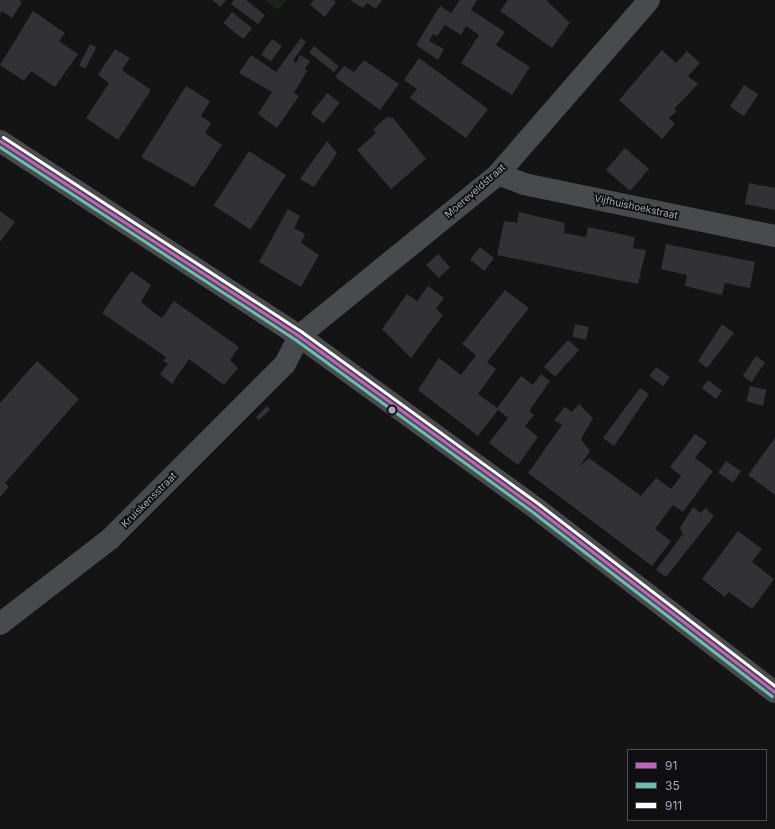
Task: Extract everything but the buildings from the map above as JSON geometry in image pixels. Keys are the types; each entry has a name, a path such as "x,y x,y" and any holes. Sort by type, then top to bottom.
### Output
{"street":[{"name":"Moereveldstraat","path":"285,364 299,336 498,174 649,0"},
{"path":"0,141 299,336 537,509 775,692"},
{"name":"Vijfhuishoekstraat","path":"498,174 524,184 775,236"},
{"name":"Kruiskensstraat","path":"0,624 110,539 285,364"}],"shaded area":[{"path":"264,0 287,0 278,10"}],"transit line":[{"name":"911","path":"3,137 302,332 540,505 775,686"},
{"name":"91","path":"0,141 299,336 537,509 775,692"},
{"name":"35","path":"0,147 296,340 534,513 772,696"}]}
